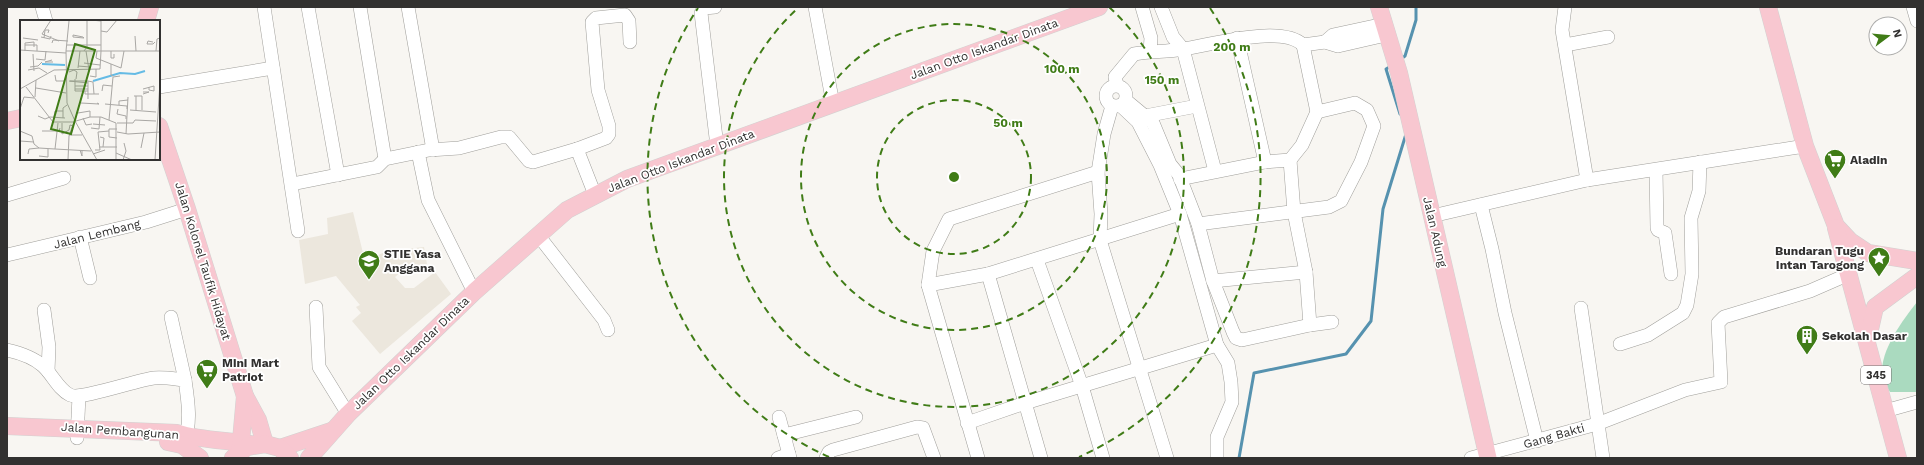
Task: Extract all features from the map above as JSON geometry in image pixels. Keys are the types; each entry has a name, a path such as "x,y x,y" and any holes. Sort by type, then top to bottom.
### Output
{"main road":[{"path":"146,20 150,7"},
{"name":"Jalan Adung","path":"1379,7 1396,66 1432,216 1482,457"},
{"path":"1768,7 1805,146 1836,226 1850,241 1868,253 1912,261 1912,269 1915,277 1875,307 1855,298"},
{"name":"Jalan Otto Iskandar Dinata","path":"309,458 332,430 474,292 567,210 628,179 1089,9"},
{"path":"7,121 20,118"},
{"name":"Jalan Kolonel Taufik Hidayat","path":"160,129 187,209 245,396"},
{"name":"345","path":"1836,226 1898,458"},
{"path":"1848,274 1868,253"},
{"name":"345","path":"1867,339 1875,307"},
{"path":"245,396 258,420 258,450"},
{"path":"245,396 258,450"},
{"name":"Jalan Pembangunan","path":"7,426 78,433"},
{"path":"258,450 332,430"},
{"name":"Jalan Pembangunan","path":"7,436 78,433 177,434 194,446 258,450"}],"street":[{"path":"42,7 46,20"},
{"path":"264,7 272,68 292,184 298,231"},
{"path":"308,7 338,175"},
{"path":"360,7 385,159"},
{"path":"408,7 432,150"},
{"path":"715,7 704,8 701,13 717,146"},
{"path":"815,7 833,104"},
{"path":"1142,7 1151,38 1150,52"},
{"path":"1161,7 1173,37 1183,49 1215,171"},
{"path":"1565,7 1562,30 1587,180"},
{"path":"1913,7 1917,21"},
{"path":"292,184 376,167 385,159 418,152 459,148 501,137 509,137 529,161 533,162 577,149 606,138 609,134 609,126 598,90 592,22 596,18 625,15 628,21 630,42"},
{"path":"1303,45 1325,42 1338,46 1385,29"},
{"path":"1167,458 1100,240 1101,214 1098,172 1104,134 1120,104 1125,91 1117,86 1115,77 1134,54 1183,49 1237,38 1273,36 1297,39 1303,45 1317,112 1302,145 1290,160 1294,212 1306,272 1310,325"},
{"path":"1565,45 1608,37"},
{"path":"1237,38 1265,162"},
{"path":"160,87 272,68"},
{"path":"1117,86 1110,88 1106,93 1107,100 1120,104 1145,116 1153,123 1167,158 1180,179 1198,224 1213,281 1236,338 1242,340 1310,325 1332,322"},
{"path":"1198,224 1329,207 1341,201 1361,162 1374,126 1367,110 1355,103 1317,112"},
{"path":"1120,104 1138,122 1160,165 1180,214 1217,345 1228,363 1232,402 1217,437 1217,458"},
{"path":"1145,116 1197,106"},
{"path":"1432,216 1587,180 1805,146"},
{"path":"577,149 596,194"},
{"path":"418,152 428,200 474,292"},
{"path":"1180,179 1265,162 1290,160"},
{"path":"1620,344 1648,335 1683,313 1687,305 1692,274 1691,218 1699,192 1700,162"},
{"path":"1656,170 1657,228 1659,231 1666,233 1671,274"},
{"path":"978,458 928,285 932,251 949,219 1098,172"},
{"path":"7,195 64,178"},
{"path":"1481,205 1536,441"},
{"name":"Jalan Lembang","path":"7,255 34,250 80,237 146,222 187,209"},
{"path":"928,285 988,274 1037,260 1180,214"},
{"path":"538,235 604,320 608,330"},
{"path":"80,237 90,278"},
{"path":"1037,260 1082,386 1104,458"},
{"path":"1213,281 1306,272"},
{"path":"988,274 1041,458"},
{"name":"Gang Bakti","path":"1482,457 1597,424 1685,390 1721,382 1718,323 1724,317 1810,292 1848,274"},
{"path":"316,307 319,367 348,414"},
{"path":"1580,308 1603,458"},
{"path":"44,310 49,347 48,371"},
{"path":"171,317 185,380 188,417 194,446"},
{"path":"967,423 1217,345"},
{"path":"7,350 26,355 42,366 48,371 62,389 71,395 79,396 155,378 185,380"},
{"path":"78,433 79,396"},
{"path":"1885,411 1917,402"},
{"path":"779,416 784,435 786,457"},
{"path":"784,435 856,417"},
{"path":"826,458 832,450 917,427 923,428 926,432 934,458"}],"shaded area":[{"name":"STIE Yasa Anggana","path":"353,212 363,253 376,256 387,251 424,247 427,264 403,270 395,277 405,288 414,288 435,272 451,294 380,354 352,321 361,313 356,307 360,305 336,276 305,284 299,240 328,234 327,218"}],"green space":[{"path":"1917,302 1917,392 1890,392 1882,375 1882,365 1894,336 1905,317"}],"waterway":[{"path":"1401,59 1405,56 1416,20 1416,7"},
{"path":"1391,66 1386,69 1400,114"},
{"path":"1239,458 1254,373 1346,354 1371,321 1383,209 1406,134"}],"place":[{"name":"Aladin","path":"1835,180"},
{"name":"Bundaran Tugu Intan Tarogong","path":"1879,278"},
{"name":"STIE Yasa Anggana","path":"369,280"},
{"name":"Sekolah Dasar","path":"1807,356"},
{"name":"Mini Mart Patriot","path":"207,390"}]}
